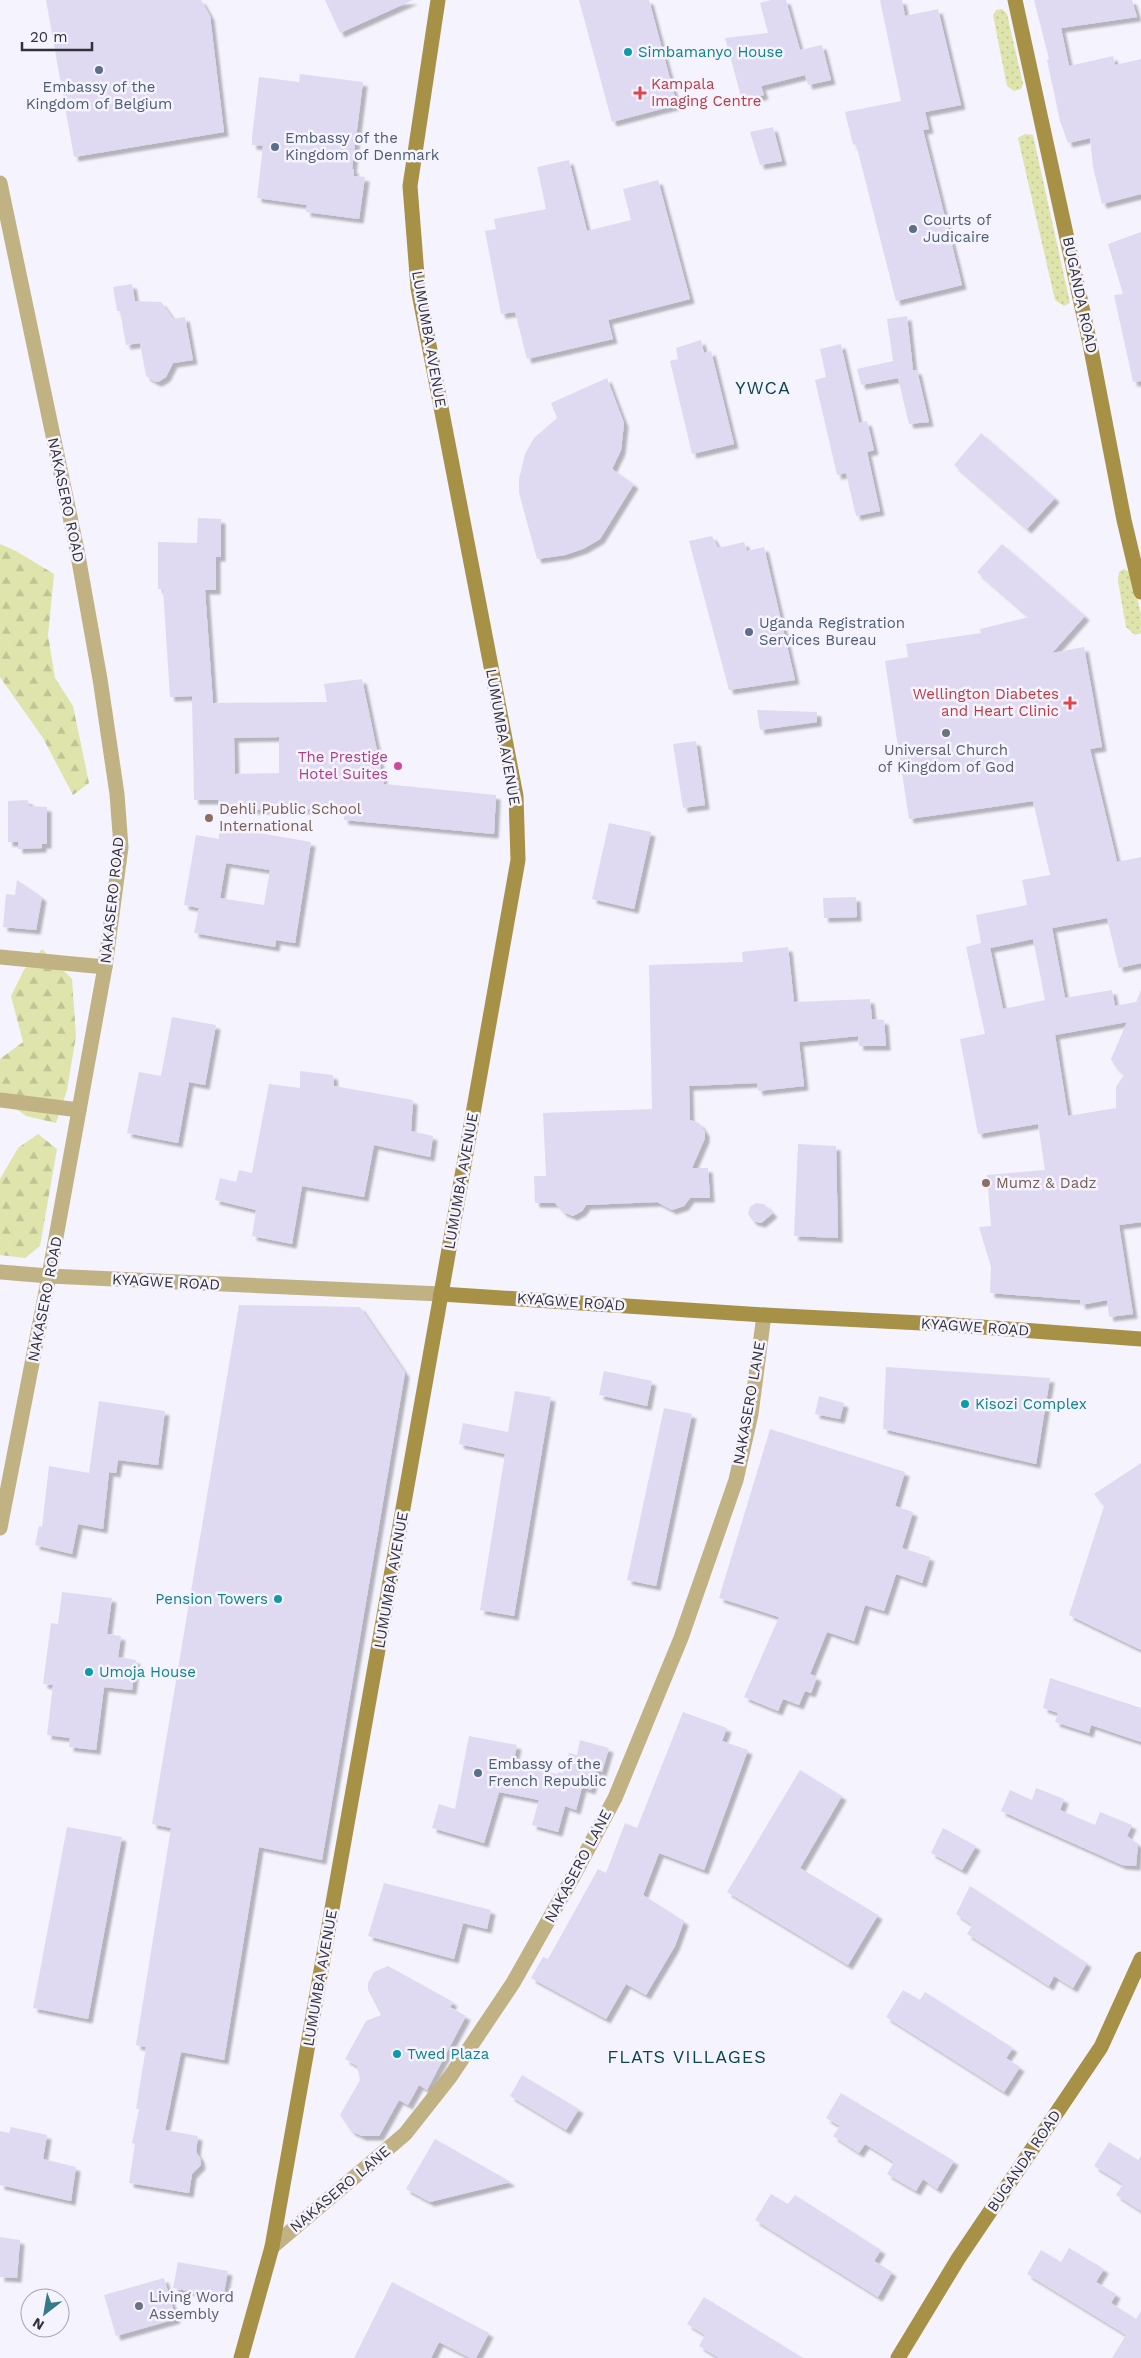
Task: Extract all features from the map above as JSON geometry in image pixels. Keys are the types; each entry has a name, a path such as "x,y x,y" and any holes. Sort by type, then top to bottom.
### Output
{"main road":[{"name":"LUMUMBA AVENUE","path":"241,2358 272,2246 518,860 516,796 418,288 410,186 438,0"},
{"name":"BUGANDA ROAD","path":"1014,0 1088,334 1124,520 1141,592"},
{"name":"KYAGWE ROAD","path":"441,1294 764,1315 941,1324 1141,1340"},
{"name":"BUGANDA ROAD","path":"898,2358 958,2259 1101,2046 1141,1959"}],"street":[{"name":"NAKASERO ROAD","path":"0,183 77,550 100,679 117,794 120,847 106,968 0,1528"},
{"path":"0,957 106,968"},
{"path":"0,1100 80,1110"},
{"name":"KYAGWE ROAD","path":"0,1272 49,1276 441,1294"},
{"name":"NAKASERO LANE","path":"272,2246 405,2134 450,2077 513,1983 574,1876 615,1798 678,1647 732,1489 751,1414 764,1315"}],"green space":[{"path":"1002,9 1007,14 1023,84 1021,89 1014,91 1007,86 993,15 996,10"},
{"path":"1025,134 1033,135 1070,303 1064,306 1055,300 1018,138"},
{"path":"0,544 16,551 54,574 48,635 55,678 73,706 89,783 73,795 43,738 0,677"},
{"path":"1124,569 1131,573 1141,614 1141,633 1135,635 1126,627 1118,581 1119,572"},
{"path":"42,949 72,979 76,1036 67,1090 56,1123 26,1116 0,1097 0,1059 23,1042 11,996 24,970"},
{"path":"38,1134 57,1149 40,1246 25,1258 0,1255 0,1179 18,1148"}],"building":[{"path":"46,0 201,0 210,16 224,132 74,157"},
{"path":"325,0 413,0 340,33"},
{"name":"Simbamanyo House","path":"579,0 649,0 677,105 612,122"},
{"path":"771,0 786,0 800,50 822,45 831,80 808,85 805,75 761,86 764,95 742,100 725,38 768,33 760,3"},
{"path":"880,0 902,0 905,16 938,9 961,105 925,112 929,129 923,130 962,285 896,301 856,144 853,145 845,112 901,101"},
{"path":"1034,0 1132,0 1137,17 1061,28 1069,66 1113,56 1115,65 1141,59 1141,194 1102,204 1093,167 1090,138 1068,143 1060,121 1047,60 1049,59"},
{"name":"Embassy of the Kingdom of Denmark","path":"300,74 363,82 352,169 354,169 354,176 365,177 359,219 306,212 307,205 257,198 263,146 252,145 252,137 259,77 299,82"},
{"path":"773,127 782,161 760,165 750,132"},
{"path":"569,160 587,231 631,220 623,189 658,180 690,299 608,320 613,339 527,359 515,312 501,314 485,231 496,229 494,219 546,209 537,167"},
{"path":"1141,232 1141,381 1133,382 1114,295 1123,294 1108,244"},
{"path":"132,284 135,301 161,302 173,319 185,317 193,360 173,363 166,377 158,382 146,376 140,343 126,345 120,311 117,311 113,287"},
{"path":"907,316 913,370 917,370 929,422 909,424 898,378 861,385 857,369 893,361 887,319"},
{"name":"YWCA","path":"701,340 704,353 711,351 734,444 692,454 670,361 678,359 676,348"},
{"path":"841,344 859,423 867,421 874,450 867,452 880,511 856,516 846,473 837,475 815,380 826,377 820,349"},
{"path":"607,378 624,423 621,450 612,469 634,484 600,539 583,549 565,555 537,559 519,493 519,479 525,454 534,438 557,418 551,403"},
{"path":"981,433 1055,498 1027,529 954,465"},
{"path":"198,518 221,519 221,557 216,557 216,590 205,590 213,703 327,702 324,684 362,679 384,784 496,795 494,834 344,820 343,809 218,810 218,800 194,800 192,696 170,697 163,589 158,589 158,542 197,543","holes":["279,737 279,773 235,774 234,738"]},
{"name":"Uganda Registration Services Bureau","path":"712,536 718,548 744,542 747,551 764,547 795,680 729,690 689,541"},
{"path":"1002,544 1085,616 1052,653 1084,647 1102,747 1090,749 1117,862 1141,857 1141,963 1119,968 1107,918 1052,928 1065,998 1112,990 1115,1006 1136,1002 1141,990 1141,1222 1119,1225 1133,1314 1109,1317 1107,1300 1081,1305 1080,1300 990,1293 991,1267 979,1227 991,1226 987,1175 1045,1170 1038,1124 978,1134 960,1039 985,1034 966,947 981,943 976,915 1027,905 1022,880 1050,875 1033,801 909,819 885,661 908,657 906,644 981,633 980,629 1029,617 977,572","holes":["1033,939 1045,1000 1003,1009 990,948","1127,1022 1111,1059 1124,1075 1116,1087 1116,1108 1068,1116 1055,1035"]},
{"path":"757,710 817,712 817,722 760,730"},
{"path":"696,741 705,805 683,808 673,744"},
{"path":"28,800 29,806 47,807 47,844 42,844 42,848 18,849 18,842 8,842 8,801"},
{"path":"609,823 651,832 634,909 592,899"},
{"path":"219,826 311,842 295,943 276,940 275,947 194,933 199,908 184,905 196,835 219,839","holes":["226,863 270,870 264,905 220,898"]},
{"path":"17,880 42,897 36,930 3,927 6,894 15,895"},
{"path":"856,897 857,917 824,918 823,898"},
{"path":"788,947 794,1002 870,999 872,1019 884,1020 886,1046 859,1046 858,1036 799,1042 804,1086 758,1091 757,1083 689,1086 690,1120 699,1123 705,1132 705,1138 692,1168 708,1168 710,1198 690,1198 684,1206 672,1210 657,1202 586,1205 582,1211 573,1216 563,1212 555,1203 535,1203 534,1176 546,1176 543,1113 652,1109 649,965 743,962 742,952"},
{"path":"172,1017 216,1025 205,1085 189,1082 178,1143 127,1133 139,1072 161,1076"},
{"path":"300,1071 333,1075 334,1086 413,1100 411,1131 433,1136 430,1157 374,1145 364,1197 302,1186 292,1244 252,1236 256,1210 215,1200 220,1178 236,1182 239,1170 252,1173 269,1084 300,1088"},
{"path":"798,1144 836,1146 838,1238 794,1236"},
{"path":"756,1203 764,1204 773,1213 761,1223 753,1221 748,1214 750,1207"},
{"name":"Pension Towers","path":"239,1305 360,1307 405,1373 322,1860 259,1847 224,2060 181,2052 165,2130 198,2136 196,2152 200,2158 201,2165 192,2174 189,2193 129,2183 135,2144 132,2143 139,2109 136,2109 146,2047 136,2045 171,1828 152,1824"},
{"name":"Kisozi Complex","path":"886,1367 1050,1378 1036,1464 883,1429"},
{"path":"604,1371 652,1381 647,1406 599,1395"},
{"path":"515,1391 551,1397 514,1616 480,1610 505,1454 459,1444 463,1423 508,1432"},
{"path":"819,1396 844,1403 840,1419 815,1414"},
{"path":"99,1401 165,1411 158,1465 118,1460 116,1473 109,1472 103,1529 78,1524 72,1554 35,1545 39,1526 42,1527 49,1466 89,1473"},
{"path":"664,1408 692,1414 656,1586 627,1580"},
{"path":"770,1429 905,1472 895,1506 913,1512 902,1548 930,1557 922,1583 896,1574 884,1611 865,1605 854,1641 827,1632 810,1674 817,1677 811,1693 805,1691 799,1705 783,1699 778,1711 744,1697 779,1617 719,1598"},
{"path":"1141,1463 1141,1650 1069,1615 1104,1506 1094,1494"},
{"name":"Umoja House","path":"62,1592 112,1598 107,1634 121,1636 118,1657 136,1660 132,1690 104,1687 96,1750 69,1747 70,1738 47,1735 53,1685 43,1684 51,1623 58,1624"},
{"path":"1050,1678 1141,1708 1141,1742 1091,1725 1089,1733 1055,1722 1058,1713 1043,1708"},
{"path":"683,1712 727,1728 722,1741 748,1750 704,1870 659,1853 643,1895 684,1921 675,1946 646,1995 626,1984 606,2019 531,1978 543,1957 548,1959 598,1869 606,1873 625,1823 637,1828"},
{"path":"469,1736 517,1745 513,1764 558,1774 558,1772 563,1773 569,1753 577,1755 580,1740 609,1748 602,1772 596,1770 591,1790 582,1787 576,1810 565,1806 558,1832 532,1825 539,1800 499,1792 484,1843 432,1828 439,1804 455,1809"},
{"path":"800,1770 842,1796 800,1868 878,1915 848,1965 727,1892"},
{"path":"1036,1788 1064,1799 1060,1810 1095,1825 1100,1812 1132,1825 1127,1836 1138,1844 1136,1866 1122,1865 1001,1811 1010,1790 1032,1800"},
{"path":"67,1827 122,1837 88,2019 33,2008"},
{"path":"943,1828 976,1846 962,1870 931,1853"},
{"path":"384,1883 491,1910 487,1929 463,1923 454,1959 368,1936"},
{"path":"970,1886 1087,1963 1073,1988 1054,1976 1049,1986 967,1934 972,1925 956,1914"},
{"name":"Twed Plaza","path":"388,1966 453,2002 450,2007 466,2016 427,2090 419,2085 408,2105 399,2100 379,2136 362,2136 351,2131 340,2115 360,2080 357,2066 345,2059 366,2021 381,2015 368,1990 368,1983 374,1972"},
{"path":"903,1990 920,2000 925,1992 1013,2048 1006,2058 1020,2067 1004,2092 886,2017"},
{"path":"522,2075 579,2109 566,2130 510,2096"},
{"path":"841,2093 954,2161 937,2189 923,2179 916,2191 887,2174 894,2162 865,2144 859,2153 833,2136 840,2126 826,2118"},
{"path":"11,2127 47,2135 43,2159 76,2167 71,2201 0,2185 0,2131 9,2133"},
{"path":"435,2139 511,2182 430,2202 406,2189"},
{"path":"1109,2142 1138,2160 1141,2156 1141,2211 1116,2195 1123,2184 1094,2166"},
{"path":"771,2194 788,2204 795,2195 881,2250 874,2261 892,2272 878,2297 755,2220"},
{"path":"0,2237 20,2240 17,2278 0,2277"},
{"path":"1069,2248 1104,2269 1096,2282 1116,2294 1111,2303 1136,2319 1141,2311 1141,2358 1112,2358 1126,2335 1027,2274 1041,2250 1061,2262"},
{"path":"178,2262 228,2271 223,2298 173,2288"},
{"path":"164,2278 176,2319 116,2336 104,2295"},
{"path":"392,2282 489,2333 476,2358 470,2358 439,2342 431,2358 354,2358"},
{"path":"704,2297 803,2358 719,2358 699,2346 705,2335 687,2324"}],"place":[{"name":"Simbamanyo House","path":"628,52"},
{"name":"Embassy of the Kingdom of Belgium","path":"99,70"},
{"name":"Kampala Imaging Centre","path":"640,93"},
{"name":"Embassy of the Kingdom of Denmark","path":"275,147"},
{"name":"Courts of Judicaire","path":"913,229"},
{"name":"Uganda Registration Services Bureau","path":"749,632"},
{"name":"Wellington Diabetes and Heart Clinic","path":"1070,703"},
{"name":"Universal Church of Kingdom of God","path":"946,733"},
{"name":"The Prestige Hotel Suites","path":"398,766"},
{"name":"Dehli Public School International","path":"209,818"},
{"name":"Mumz & Dadz","path":"986,1183"},
{"name":"Kisozi Complex","path":"965,1404"},
{"name":"Pension Towers","path":"278,1599"},
{"name":"Umoja House","path":"89,1672"},
{"name":"Embassy of the French Republic","path":"478,1773"},
{"name":"Twed Plaza","path":"397,2054"},
{"name":"Living Word Assembly","path":"139,2306"}],"district":[{"name":"YWCA","path":"763,387"},
{"name":"FLATS VILLAGES","path":"687,2056"}]}
